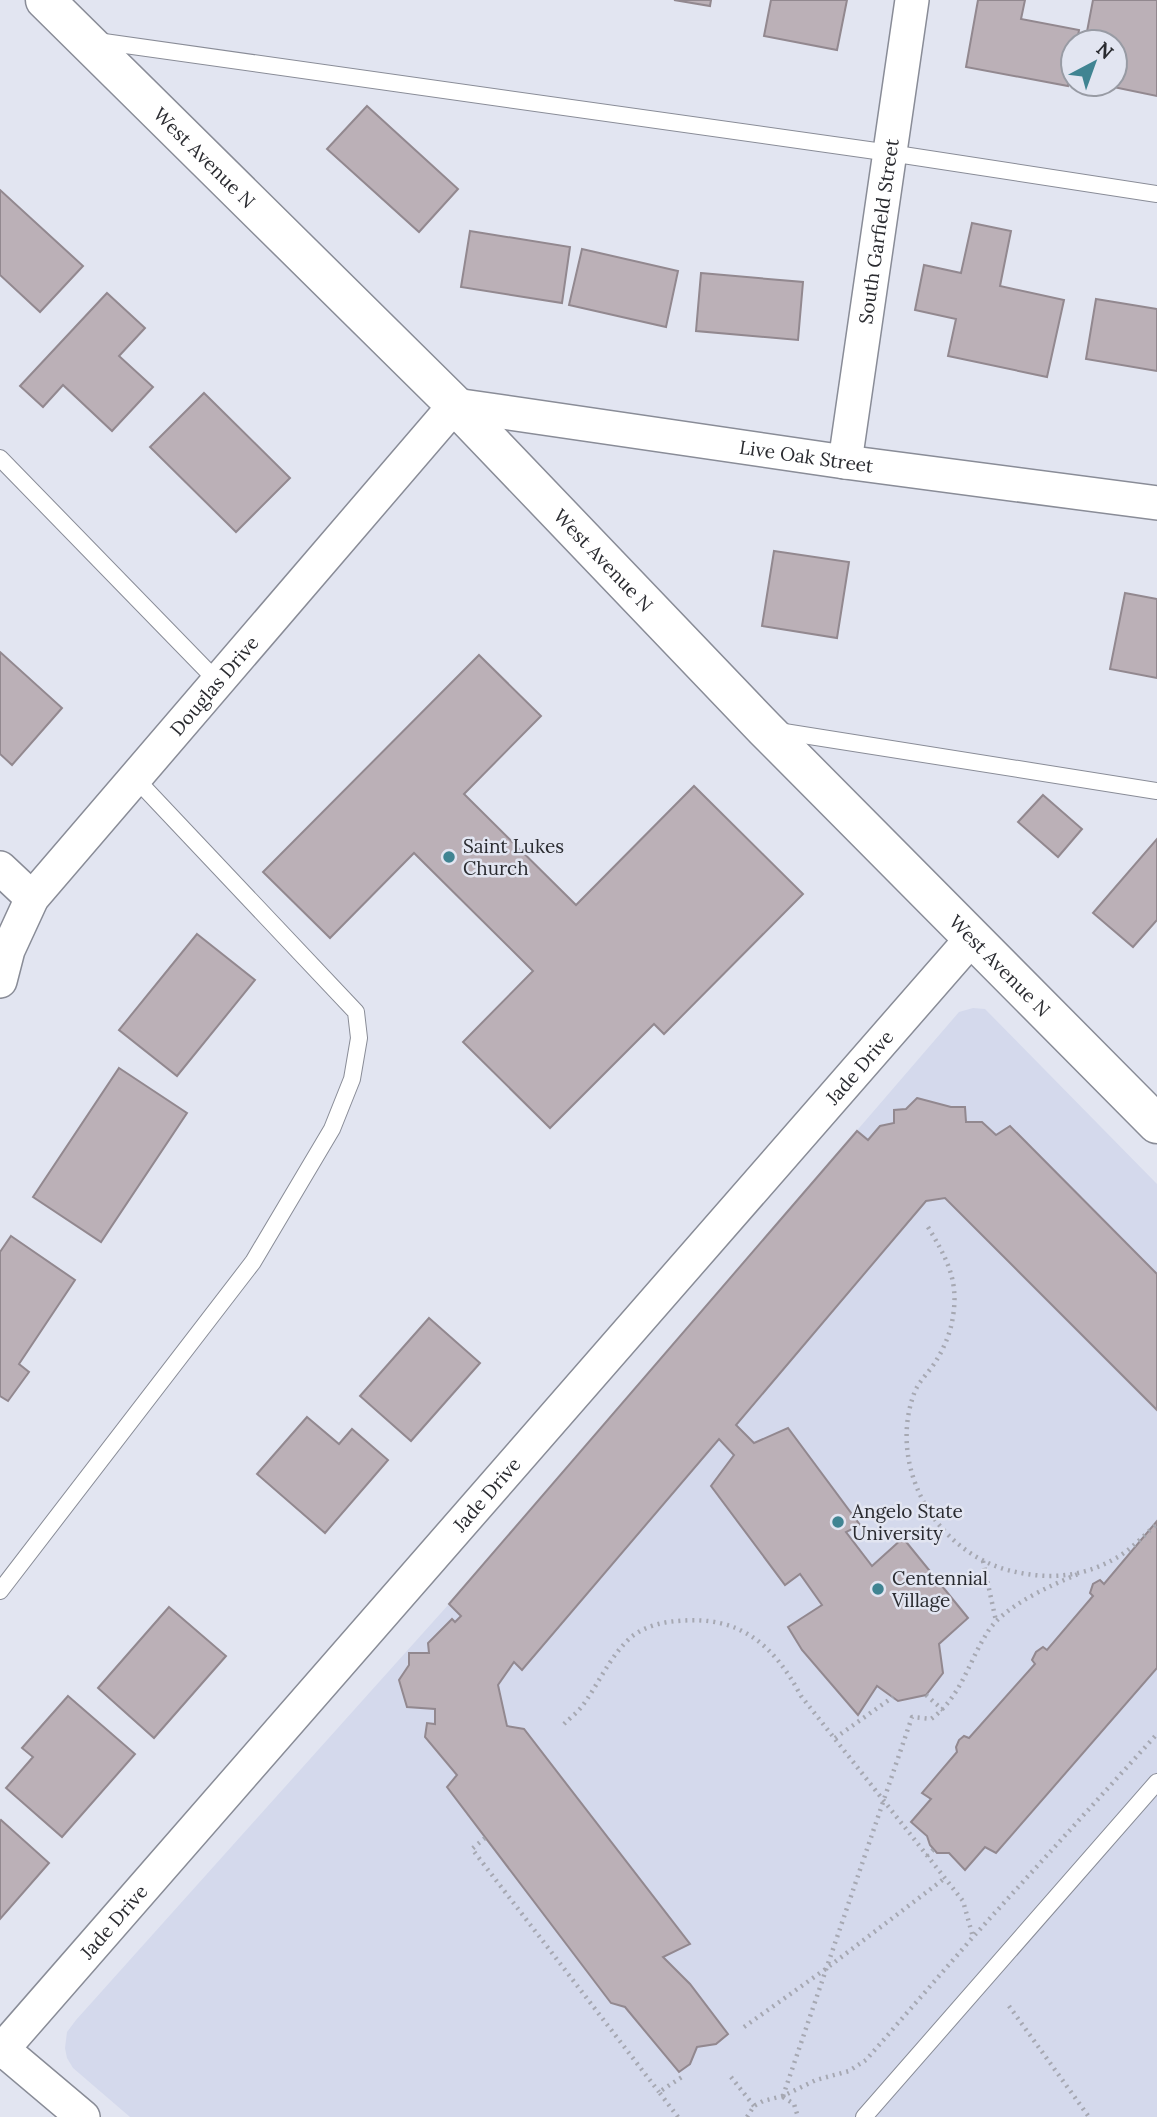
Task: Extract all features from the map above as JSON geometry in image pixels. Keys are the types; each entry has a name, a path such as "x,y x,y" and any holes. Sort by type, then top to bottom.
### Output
{"main road":[{"name":"West Avenue N","path":"45,0 455,405 765,729 1157,1124"}],"street":[{"name":"South Garfield Street","path":"845,462 912,0"},
{"name":"Live Oak Street","path":"455,405 845,462 1157,503"},
{"name":"Douglas Drive","path":"0,981 8,950 32,898 455,405"},
{"path":"0,868 32,898"},
{"name":"Jade Drive","path":"1,2049 973,937"},
{"path":"1,2049 83,2117"}],"lane":[{"path":"84,39 890,153 1157,194"},
{"path":"0,458 218,682"},
{"path":"765,729 1157,791"},
{"path":"0,1591 253,1262 332,1129 352,1079 359,1038 356,1012 135,778"},
{"path":"864,2117 1157,1782"}],"path":[{"path":"928,1227 947,1258 954,1288 953,1317 947,1340 937,1360 916,1389 907,1418 908,1455 915,1484 928,1513 947,1535 983,1561 1032,1577 1078,1574"},
{"path":"783,2096 912,1717 931,1719 943,1710 962,1685 987,1632 996,1621 1039,1591 1117,1558 1157,1524"},
{"path":"983,1561 996,1621"},
{"path":"564,1724 582,1706 611,1658 631,1636 660,1622 694,1619 730,1625 753,1637 774,1654 788,1671 801,1696 962,1901 973,1937"},
{"path":"926,1695 943,1710"},
{"path":"835,1738 894,1698"},
{"path":"747,2117 754,2106 763,2101 783,2096 816,2080 849,2071 866,2060 1157,1734"},
{"path":"485,1838 472,1849 678,2117"},
{"path":"928,1856 934,1849"},
{"path":"744,2027 827,1969 945,1878"},
{"path":"1009,2006 1090,2117"},
{"path":"659,2092 685,2075"},
{"path":"731,2077 754,2106"},
{"path":"783,2096 794,2104 798,2117"}],"shaded area":[{"name":"Angelo State University","path":"973,1008 985,1009 1157,1184 1157,2117 130,2117 73,2068 67,2058 67,2032 76,2020 449,1604 959,1012"}],"building":[{"path":"674,0 711,0 710,6"},
{"path":"771,0 847,0 837,50 764,36"},
{"path":"978,0 1025,0 1021,19 1068,28 1059,28 1059,84 966,67"},
{"path":"1093,0 1157,0 1157,96 1129,90 1129,28 1088,28"},
{"path":"367,106 458,189 419,232 327,149"},
{"path":"0,190 83,266 40,312 0,275"},
{"path":"972,223 1011,231 1000,286 1064,300 1047,377 948,356 956,319 915,310 924,265 961,273"},
{"path":"470,231 570,247 562,303 461,287"},
{"path":"582,249 678,271 666,327 569,305"},
{"path":"701,273 803,282 798,340 696,331"},
{"path":"107,293 145,328 119,356 153,387 112,431 63,385 43,407 20,386"},
{"path":"1096,299 1157,309 1157,371 1086,359"},
{"path":"204,393 290,478 236,532 150,447"},
{"path":"774,551 849,562 837,638 762,626"},
{"path":"1125,593 1157,599 1157,678 1110,669"},
{"path":"0,652 62,708 12,765 0,754"},
{"path":"479,655 541,716 464,794 576,905 694,786 803,894 664,1034 654,1024 550,1128 463,1042 533,971 414,853 330,938 263,872"},
{"path":"1043,795 1082,829 1058,857 1018,822"},
{"path":"1157,839 1157,920 1133,947 1093,913"},
{"path":"197,934 255,980 177,1076 119,1030"},
{"path":"119,1068 187,1113 101,1242 33,1197"},
{"name":"Centennial Village","path":"917,1098 951,1107 965,1107 966,1122 982,1122 996,1135 1010,1126 1157,1274 1157,1410 945,1198 926,1201 736,1425 754,1443 788,1428 860,1525 846,1532 872,1566 903,1538 968,1618 939,1644 943,1673 926,1695 898,1701 877,1686 858,1715 802,1650 788,1627 822,1605 800,1574 785,1585 711,1486 734,1455 719,1439 522,1670 514,1662 498,1685 507,1726 524,1729 690,1944 663,1957 690,1984 728,2034 716,2044 697,2047 690,2064 679,2072 625,2007 611,2003 447,1787 457,1775 425,1737 427,1723 435,1724 435,1709 407,1707 399,1680 409,1665 409,1653 429,1653 428,1643 452,1619 455,1622 461,1616 449,1604 857,1131 868,1140 880,1126 894,1123 894,1110 906,1109"},
{"path":"11,1236 75,1280 19,1364 29,1372 8,1401 0,1396 0,1252"},
{"path":"429,1318 480,1363 411,1441 360,1396"},
{"path":"307,1417 339,1444 352,1429 388,1460 325,1533 257,1474"},
{"path":"1157,1521 1157,1668 996,1853 985,1847 965,1870 949,1853 937,1853 927,1836 911,1822 931,1799 922,1793 957,1752 959,1740 964,1736 969,1738 1035,1664 1032,1660 1036,1652 1043,1647 1047,1650 1093,1596 1090,1593 1093,1584 1100,1580 1104,1584"},
{"path":"169,1607 226,1656 154,1738 98,1688"},
{"path":"68,1696 135,1754 62,1837 6,1788 33,1757 22,1748"},
{"path":"0,1821 49,1863 0,1919"}],"place":[{"name":"Saint Lukes Church","path":"449,857"},
{"name":"Angelo State University","path":"838,1522"},
{"name":"Centennial Village","path":"878,1589"}]}
